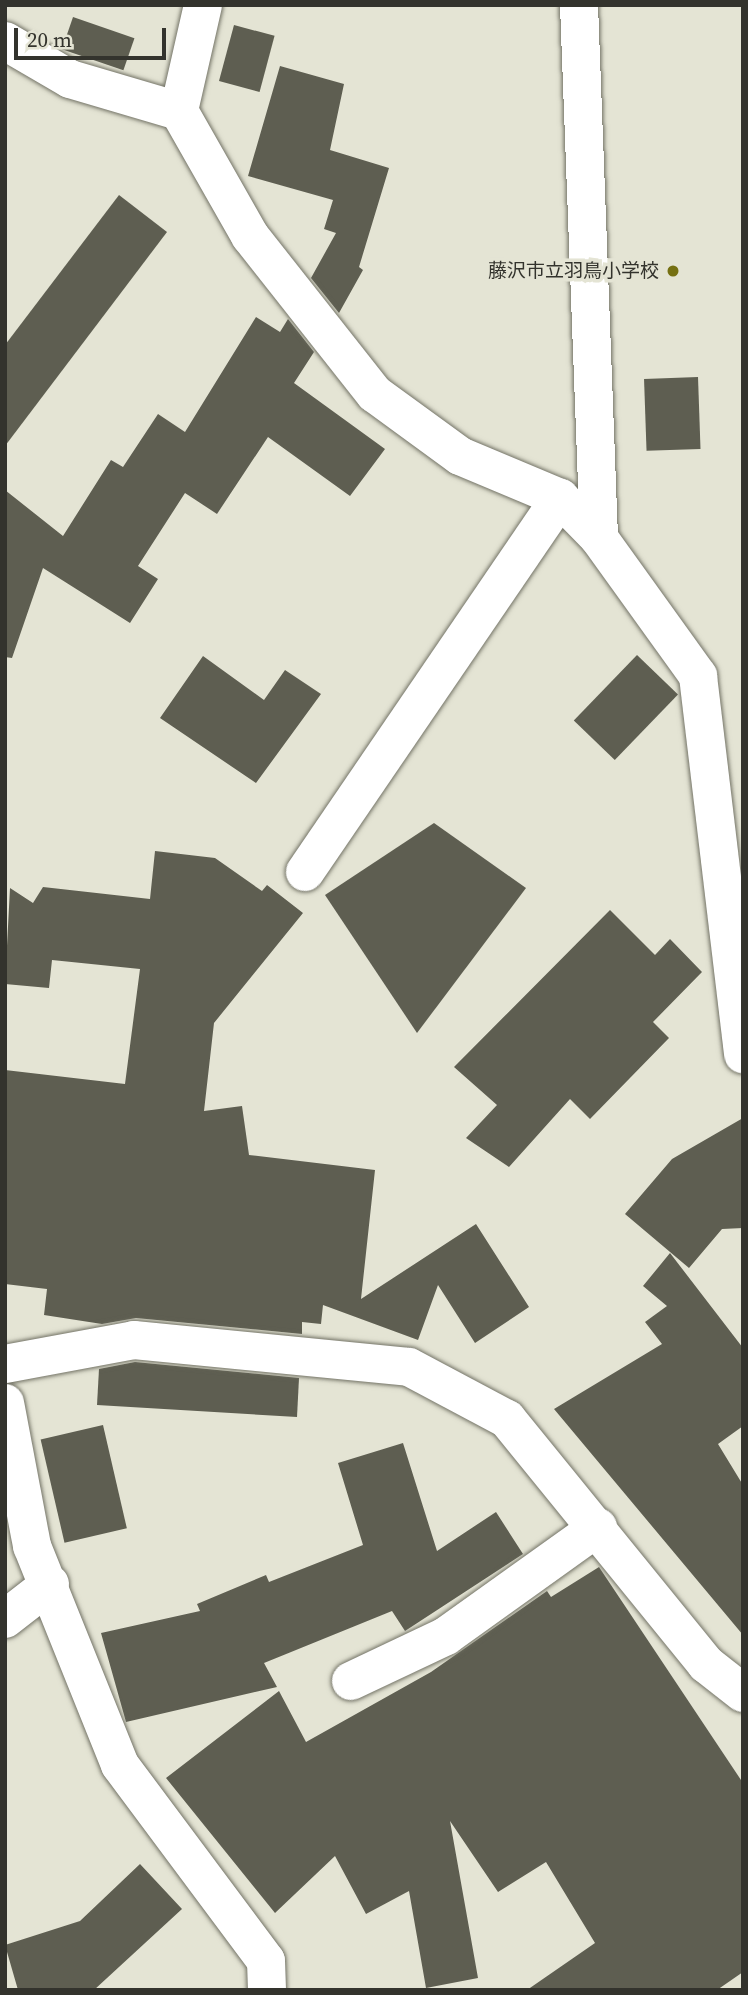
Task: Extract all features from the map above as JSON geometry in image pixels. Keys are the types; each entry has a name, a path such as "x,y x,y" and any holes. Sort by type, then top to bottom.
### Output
{"street":[{"path":"203,5 179,111 250,236 375,394 460,456 560,498 599,538 698,676 743,1054"},
{"path":"577,11 599,538"},
{"path":"5,41 70,79 179,111"},
{"path":"304,872 560,498"},
{"path":"5,1364 134,1340 409,1367 507,1419 598,1527 706,1664 743,1693"},
{"path":"5,1403 32,1546 50,1584 120,1765 266,1961 267,1990"},
{"path":"351,1681 446,1636 598,1527"},
{"path":"5,1619 50,1584"}],"building":[{"path":"73,17 134,38 123,70 62,49"},
{"path":"234,25 275,36 260,92 219,81"},
{"path":"280,66 344,84 330,150 389,168 359,267 363,270 339,313 311,278 336,233 324,229 333,200 248,176"},
{"path":"119,195 167,232 5,446 5,345"},
{"path":"256,317 280,332 288,319 314,352 294,383 385,449 350,496 268,437 217,514 185,493 138,566 158,579 130,623 43,568 12,658 5,657 5,490 63,536 111,460 123,467 158,414 185,432"},
{"path":"698,377 701,449 647,451 644,379"},
{"path":"637,655 678,695 615,760 574,720"},
{"path":"203,656 264,700 285,670 321,694 256,783 160,718"},
{"path":"434,823 526,888 417,1033 325,895"},
{"path":"155,851 215,858 262,891 267,885 303,913 214,1023 204,1111 242,1106 249,1155 375,1170 361,1299 476,1224 529,1307 475,1343 438,1285 418,1340 323,1305 321,1324 302,1322 302,1334 136,1318 102,1324 44,1315 47,1289 5,1284 5,1070 125,1084 140,969 52,960 49,988 5,984 10,888 33,903 43,887 150,899"},
{"path":"610,910 655,955 670,939 702,972 653,1022 669,1038 590,1119 570,1099 509,1167 466,1138 497,1105 454,1067"},
{"path":"743,1118 743,1228 722,1229 689,1268 625,1214 672,1159"},
{"path":"670,1253 743,1348 743,1426 718,1444 743,1485 743,1635 554,1409 662,1344 645,1322 667,1306 643,1286"},
{"path":"135,1362 299,1378 297,1417 97,1405 99,1369"},
{"path":"103,1425 127,1528 64,1543 41,1439"},
{"path":"403,1443 437,1551 496,1512 523,1554 405,1631 392,1611 264,1663 277,1687 126,1722 101,1633 200,1611 197,1604 266,1575 269,1582 363,1545 338,1463"},
{"path":"599,1567 743,1783 743,1972 717,1990 527,1990 595,1943 546,1862 498,1892 450,1821 478,1978 426,1988 409,1891 366,1914 335,1856 275,1913 166,1778 279,1691 306,1742 431,1672 547,1591 551,1597"},
{"path":"140,1864 182,1909 94,1990 18,1990 5,1945 80,1921"}],"place":[{"name":"藤沢市立羽鳥小学校","path":"673,271"}]}
